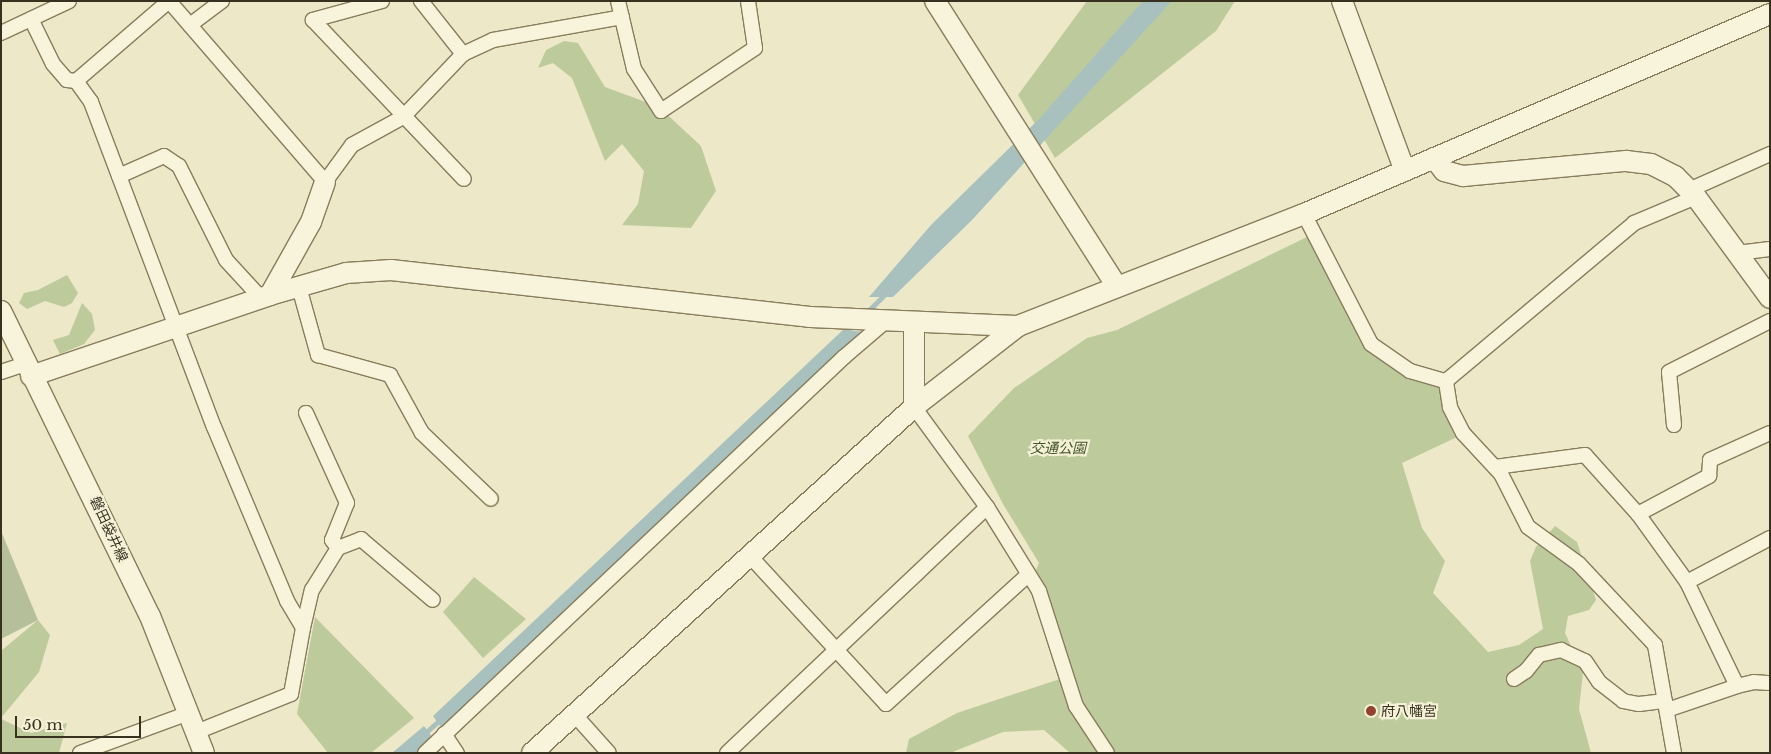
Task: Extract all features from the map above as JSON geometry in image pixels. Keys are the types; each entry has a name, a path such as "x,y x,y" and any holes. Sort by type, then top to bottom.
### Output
{"street":[{"path":"1,33 69,1"},
{"path":"30,20 53,64 67,80 76,81 169,1 325,182"},
{"path":"190,25 222,1"},
{"path":"382,1 313,20 403,118 464,179"},
{"path":"421,1 464,54"},
{"path":"618,1 634,69 661,111 755,48 748,1"},
{"path":"935,1 1116,285"},
{"path":"1342,1 1405,171"},
{"path":"532,753 914,407 1018,326 1116,285 1304,214 1770,14"},
{"path":"266,296 311,222 325,182 352,145 403,118 464,54 493,40 622,17"},
{"path":"76,81 91,102 176,327 283,591 303,628"},
{"path":"1446,381 1634,223 1770,154"},
{"path":"119,176 164,156 179,166 226,260 266,296"},
{"path":"1434,158 1444,171 1462,176 1626,161 1651,164 1674,176 1693,194 1770,298"},
{"path":"1304,214 1371,344 1410,371 1446,381"},
{"path":"1737,253 1770,248"},
{"path":"1,372 28,370 176,327 266,296 346,273 390,270 846,318 1018,326"},
{"path":"299,287 318,355 390,375 422,433 491,499"},
{"name":"磐田袋井線","path":"1,311 28,370 92,492 150,616 204,753"},
{"path":"425,753 883,321"},
{"path":"1674,425 1669,372 1770,321"},
{"path":"914,322 914,407 987,507 1038,592 1076,706 1107,753"},
{"path":"1446,381 1450,407 1463,433 1495,467 1528,527 1579,564 1655,645 1674,753"},
{"path":"306,413 347,503 332,540 338,548"},
{"path":"1638,514 1708,476 1710,460 1770,433"},
{"path":"1495,467 1585,455 1638,514 1687,582 1738,686"},
{"path":"727,753 834,649 987,507"},
{"path":"1687,582 1770,538"},
{"path":"196,732 291,694 312,590 338,548 361,539 433,600"},
{"path":"750,556 886,704 1028,575"},
{"path":"1514,679 1526,671 1538,655 1561,650 1585,661 1599,682 1623,701 1639,704 1666,706 1754,682 1770,683"},
{"path":"82,752 189,713"},
{"path":"574,714 609,753"},
{"path":"444,734 457,753"}],"green space":[{"path":"1087,1 1235,1 1216,31 1055,158 1018,95"},
{"path":"564,41 578,43 605,87 659,107 701,146 716,191 691,228 622,225 638,204 644,171 622,144 605,161 572,78 553,63 538,68 546,50"},
{"name":"交通公園","path":"1309,236 1367,350 1417,374 1446,381 1450,407 1472,430 1402,463 1422,528 1445,561 1433,593 1488,652 1519,645 1543,629 1530,561 1536,547 1555,526 1577,542 1596,600 1589,610 1568,616 1565,633 1583,672 1579,709 1591,753 1070,753 1044,730 1003,732 950,753 906,753 909,739 957,713 1063,678 1032,579 1039,563 1003,504 968,436 1014,388 1087,338 1117,330"},
{"path":"67,275 78,293 72,303 64,307 45,301 27,309 19,303 24,293 38,290"},
{"path":"82,303 92,314 95,330 84,344 60,354 53,340 69,335"},
{"path":"1,531 38,620 1,639"},
{"path":"474,577 526,619 483,658 443,612"},
{"path":"315,617 414,718 371,753 328,753 297,714"},
{"path":"38,620 50,635 39,672 1,718 1,651"},
{"path":"1,719 31,733 67,723 59,753 1,753"}],"water":[{"path":"1143,1 1172,1 972,220 893,297 869,297 931,225 1039,119"},
{"path":"844,329 862,332 864,341 442,729 433,716"},
{"path":"424,726 436,742 422,753 392,753"}],"waterway":[{"path":"866,313 886,293"},
{"path":"424,734 442,718"}],"place":[{"name":"府八幡宮","path":"1371,711"}]}
